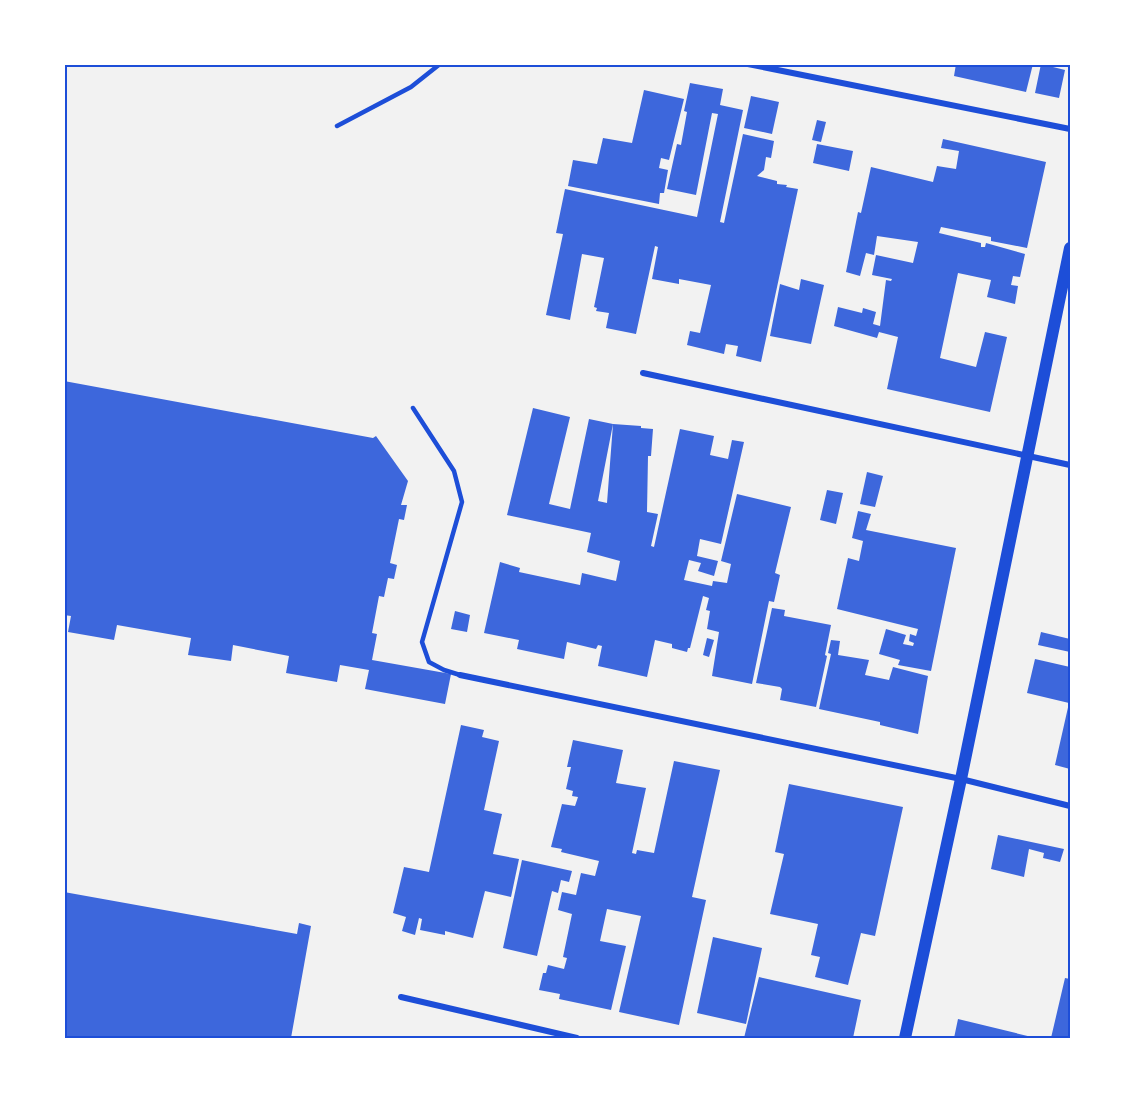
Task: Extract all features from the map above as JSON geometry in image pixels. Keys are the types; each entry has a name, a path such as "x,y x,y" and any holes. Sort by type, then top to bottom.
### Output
{"main road":[{"path":"905,1038 1071,248"}],"street":[{"path":"748,64 1071,129"},
{"path":"643,373 1071,465"},
{"path":"460,675 961,779 1071,806"},
{"path":"401,997 577,1038"}],"lane":[{"path":"337,126 411,87 440,64"},
{"path":"413,408 454,471 462,502 422,642 429,662 460,675"}],"building":[{"path":"956,64 1033,64 1026,92 954,76"},
{"path":"1041,64 1065,70 1059,98 1035,93"},
{"path":"690,83 723,89 720,105 743,110 720,222 724,223 743,134 774,141 771,158 766,157 764,170 757,176 798,189 761,362 736,356 738,346 726,344 724,354 687,345 690,331 700,333 711,285 679,279 679,284 652,279 658,247 655,246 636,334 606,328 609,313 596,311 597,308 594,307 604,258 582,254 570,320 546,315 563,234 556,233 565,189 697,217 718,114 712,113 696,195 667,189 677,144 681,145 687,112 684,111"},
{"path":"644,90 684,99 669,160 661,158 659,168 668,170 664,193 660,193 659,204 568,186 573,160 597,164 603,138 632,143"},
{"path":"751,96 779,102 772,134 744,128"},
{"path":"817,120 826,122 821,142 812,140"},
{"path":"943,139 1046,162 1027,248 991,241 991,237 941,227 939,233 981,243 981,247 985,247 986,243 1025,254 1020,277 1013,276 1011,285 1018,286 1015,304 987,297 991,280 958,273 940,358 976,367 985,332 1007,337 990,412 887,389 898,337 879,332 877,338 834,326 838,307 862,313 863,308 876,312 873,324 880,326 886,280 891,281 892,279 872,275 876,255 913,263 918,242 877,236 874,255 866,253 860,276 846,272 858,212 861,213 871,167 933,182 937,166 956,169 959,151 941,148"},
{"path":"817,144 853,151 849,171 813,163"},
{"path":"801,279 824,285 811,344 770,336 780,284 799,290"},
{"path":"64,381 373,438 376,436 408,481 401,505 407,505 404,520 399,519 390,563 397,565 394,579 388,578 384,597 379,596 372,633 377,634 372,660 451,674 445,704 365,689 369,670 340,665 337,682 286,673 289,656 233,645 231,661 188,655 191,638 117,625 114,640 68,632 71,616 64,615"},
{"path":"533,408 570,417 549,504 570,509 589,419 653,429 651,456 648,456 647,512 658,514 651,546 654,547 680,429 714,436 710,455 728,459 732,440 744,442 721,544 700,539 697,556 718,561 714,576 698,571 701,563 689,560 684,580 712,586 713,581 727,583 731,564 721,561 737,494 791,507 775,573 780,575 774,602 769,601 752,684 712,676 719,632 707,629 710,611 706,610 709,598 703,596 690,648 687,652 672,648 672,644 655,640 647,677 598,666 602,646 598,645 596,649 567,642 564,659 517,649 519,640 484,633 500,562 520,568 519,572 580,585 582,573 616,581 620,561 587,552 591,533 507,515","holes":["613,424 607,503 598,501"]},
{"path":"867,472 883,476 875,507 860,504"},
{"path":"827,490 843,493 836,524 820,520"},
{"path":"858,511 871,514 866,530 956,548 931,671 898,665 900,660 879,654 886,629 906,635 903,644 913,646 914,643 909,641 910,634 916,636 918,629 837,609 848,558 859,561 863,541 852,538"},
{"path":"772,608 785,610 784,616 831,625 816,707 780,700 782,689 780,687 756,683"},
{"path":"455,611 470,615 467,632 451,629"},
{"path":"1041,632 1070,639 1070,652 1038,645"},
{"path":"707,638 714,640 709,657 703,655"},
{"path":"831,640 840,641 838,655 869,660 865,675 889,680 893,667 928,676 918,734 880,725 880,722 819,709 831,654 828,653"},
{"path":"1035,659 1070,667 1070,769 1055,765 1069,703 1027,693"},
{"path":"461,725 484,730 482,737 499,741 484,810 502,814 493,854 519,859 511,897 485,891 473,938 445,931 445,935 420,930 422,919 419,918 415,935 402,931 406,917 393,913 404,867 429,872"},
{"path":"573,740 623,750 616,783 646,788 632,853 636,854 637,850 654,853 674,761 720,770 692,897 706,900 679,1025 619,1012 641,916 607,909 600,941 626,946 611,1010 559,999 560,994 539,990 543,973 546,973 548,965 564,969 567,958 563,957 572,914 558,910 562,892 576,895 581,873 595,876 599,861 561,852 562,849 551,847 562,804 575,806 578,797 572,796 573,791 566,789 571,767 567,767"},
{"path":"789,784 903,807 875,936 861,933 848,985 815,977 820,957 811,955 818,924 770,914 784,854 775,852"},
{"path":"998,835 1064,849 1060,862 1043,858 1044,853 1029,849 1024,877 991,869"},
{"path":"522,860 572,871 569,882 561,880 558,893 552,891 537,956 503,948"},
{"path":"64,892 297,934 299,923 311,926 291,1038 64,1038"},
{"path":"713,937 762,948 746,1024 697,1013"},
{"path":"759,977 861,1000 853,1038 744,1038"},
{"path":"1065,978 1070,979 1070,1038 1051,1038"},
{"path":"958,1019 1036,1038 954,1038"}]}
